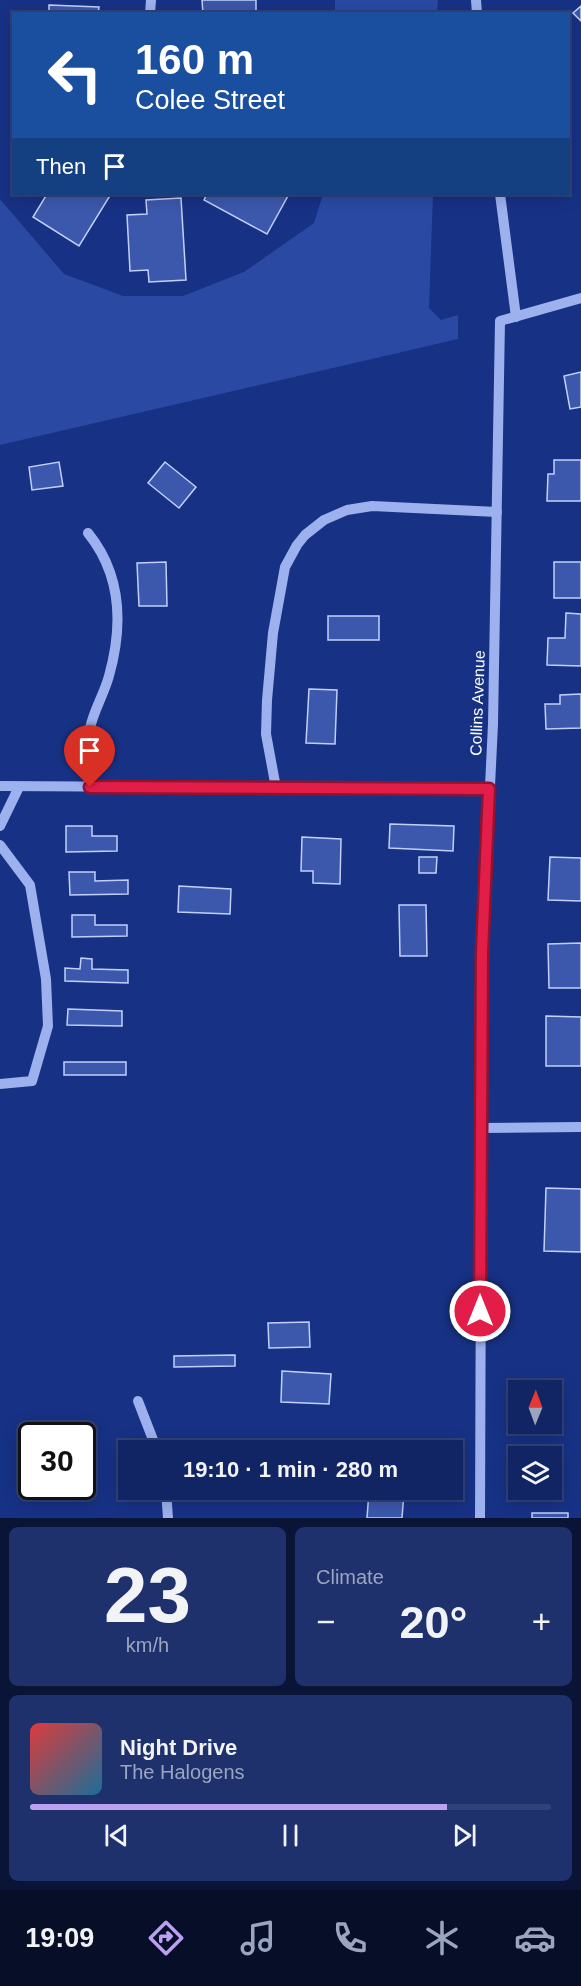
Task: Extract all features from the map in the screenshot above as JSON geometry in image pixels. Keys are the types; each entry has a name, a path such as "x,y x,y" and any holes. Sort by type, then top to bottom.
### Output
{"street":[{"path":"500,195 516,317 581,298"},
{"name":"Collins Avenue","path":"480,1518 482,952 493,724 500,321 516,317"},
{"path":"276,788 266,734 268,689 273,633 285,567 297,545 324,520 347,510 372,506 497,512"},
{"path":"88,533 109,565 116,588 118,614 116,646 109,677 91,725 87,748 90,787"},
{"path":"0,786 489,789"},
{"path":"0,826 19,786"},
{"path":"0,845 30,885 46,978 48,1026 32,1081 0,1084"},
{"path":"481,1128 581,1126"},
{"path":"138,1401 153,1440"},
{"path":"167,1500 168,1518"}],"shaded area":[{"path":"335,0 438,0 437,12 335,12"},
{"path":"323,195 433,195 429,308 441,320 458,315 458,339 0,445 0,199 64,274 123,296 183,296 244,272 314,223"}],"building":[{"path":"202,0 256,0 256,12 203,12"},
{"path":"49,5 99,7 98,12 49,12"},
{"path":"581,6 581,21 573,13"},
{"path":"46,195 110,195 79,246 33,217"},
{"path":"206,195 288,195 267,234 204,200"},
{"path":"181,198 186,280 149,282 148,270 130,271 127,215 147,214 146,200"},
{"path":"581,372 581,407 570,409 564,376"},
{"path":"554,460 581,460 581,501 547,501 548,474 554,474"},
{"path":"59,462 63,486 32,490 29,467"},
{"path":"165,462 196,487 179,508 148,483"},
{"path":"166,562 167,606 139,606 137,563"},
{"path":"554,562 581,562 581,598 554,598"},
{"path":"566,613 581,614 581,666 547,665 548,638 565,638"},
{"path":"328,616 379,616 379,640 328,640"},
{"path":"309,689 337,690 335,744 306,743"},
{"path":"581,694 581,728 546,729 545,704 560,704 560,695"},
{"path":"390,824 454,826 453,851 389,848"},
{"path":"66,826 92,826 92,836 117,836 117,851 66,852"},
{"path":"302,837 341,839 340,884 313,883 313,871 301,871"},
{"path":"419,857 437,857 436,873 419,873"},
{"path":"550,857 581,858 581,901 548,900"},
{"path":"69,872 95,872 95,881 128,880 128,894 70,895"},
{"path":"179,886 231,889 230,914 178,912"},
{"path":"399,905 426,905 427,956 400,956"},
{"path":"72,915 95,915 95,925 127,925 127,936 72,937"},
{"path":"581,943 581,988 549,988 548,944"},
{"path":"81,958 92,959 92,969 128,970 128,983 65,981 65,968 80,969"},
{"path":"68,1009 122,1011 122,1026 67,1025"},
{"path":"546,1016 581,1017 581,1066 546,1066"},
{"path":"64,1062 126,1062 126,1075 64,1075"},
{"path":"546,1188 581,1189 581,1252 544,1251"},
{"path":"309,1322 310,1347 269,1348 268,1323"},
{"path":"235,1355 235,1366 174,1367 174,1356"},
{"path":"282,1371 331,1374 329,1404 281,1402"},
{"path":"368,1500 403,1500 402,1518 367,1518"},
{"path":"532,1513 568,1513 568,1518 532,1518"}],"route":[{"path":"90,787 489,789 482,952 480,1311"}]}
